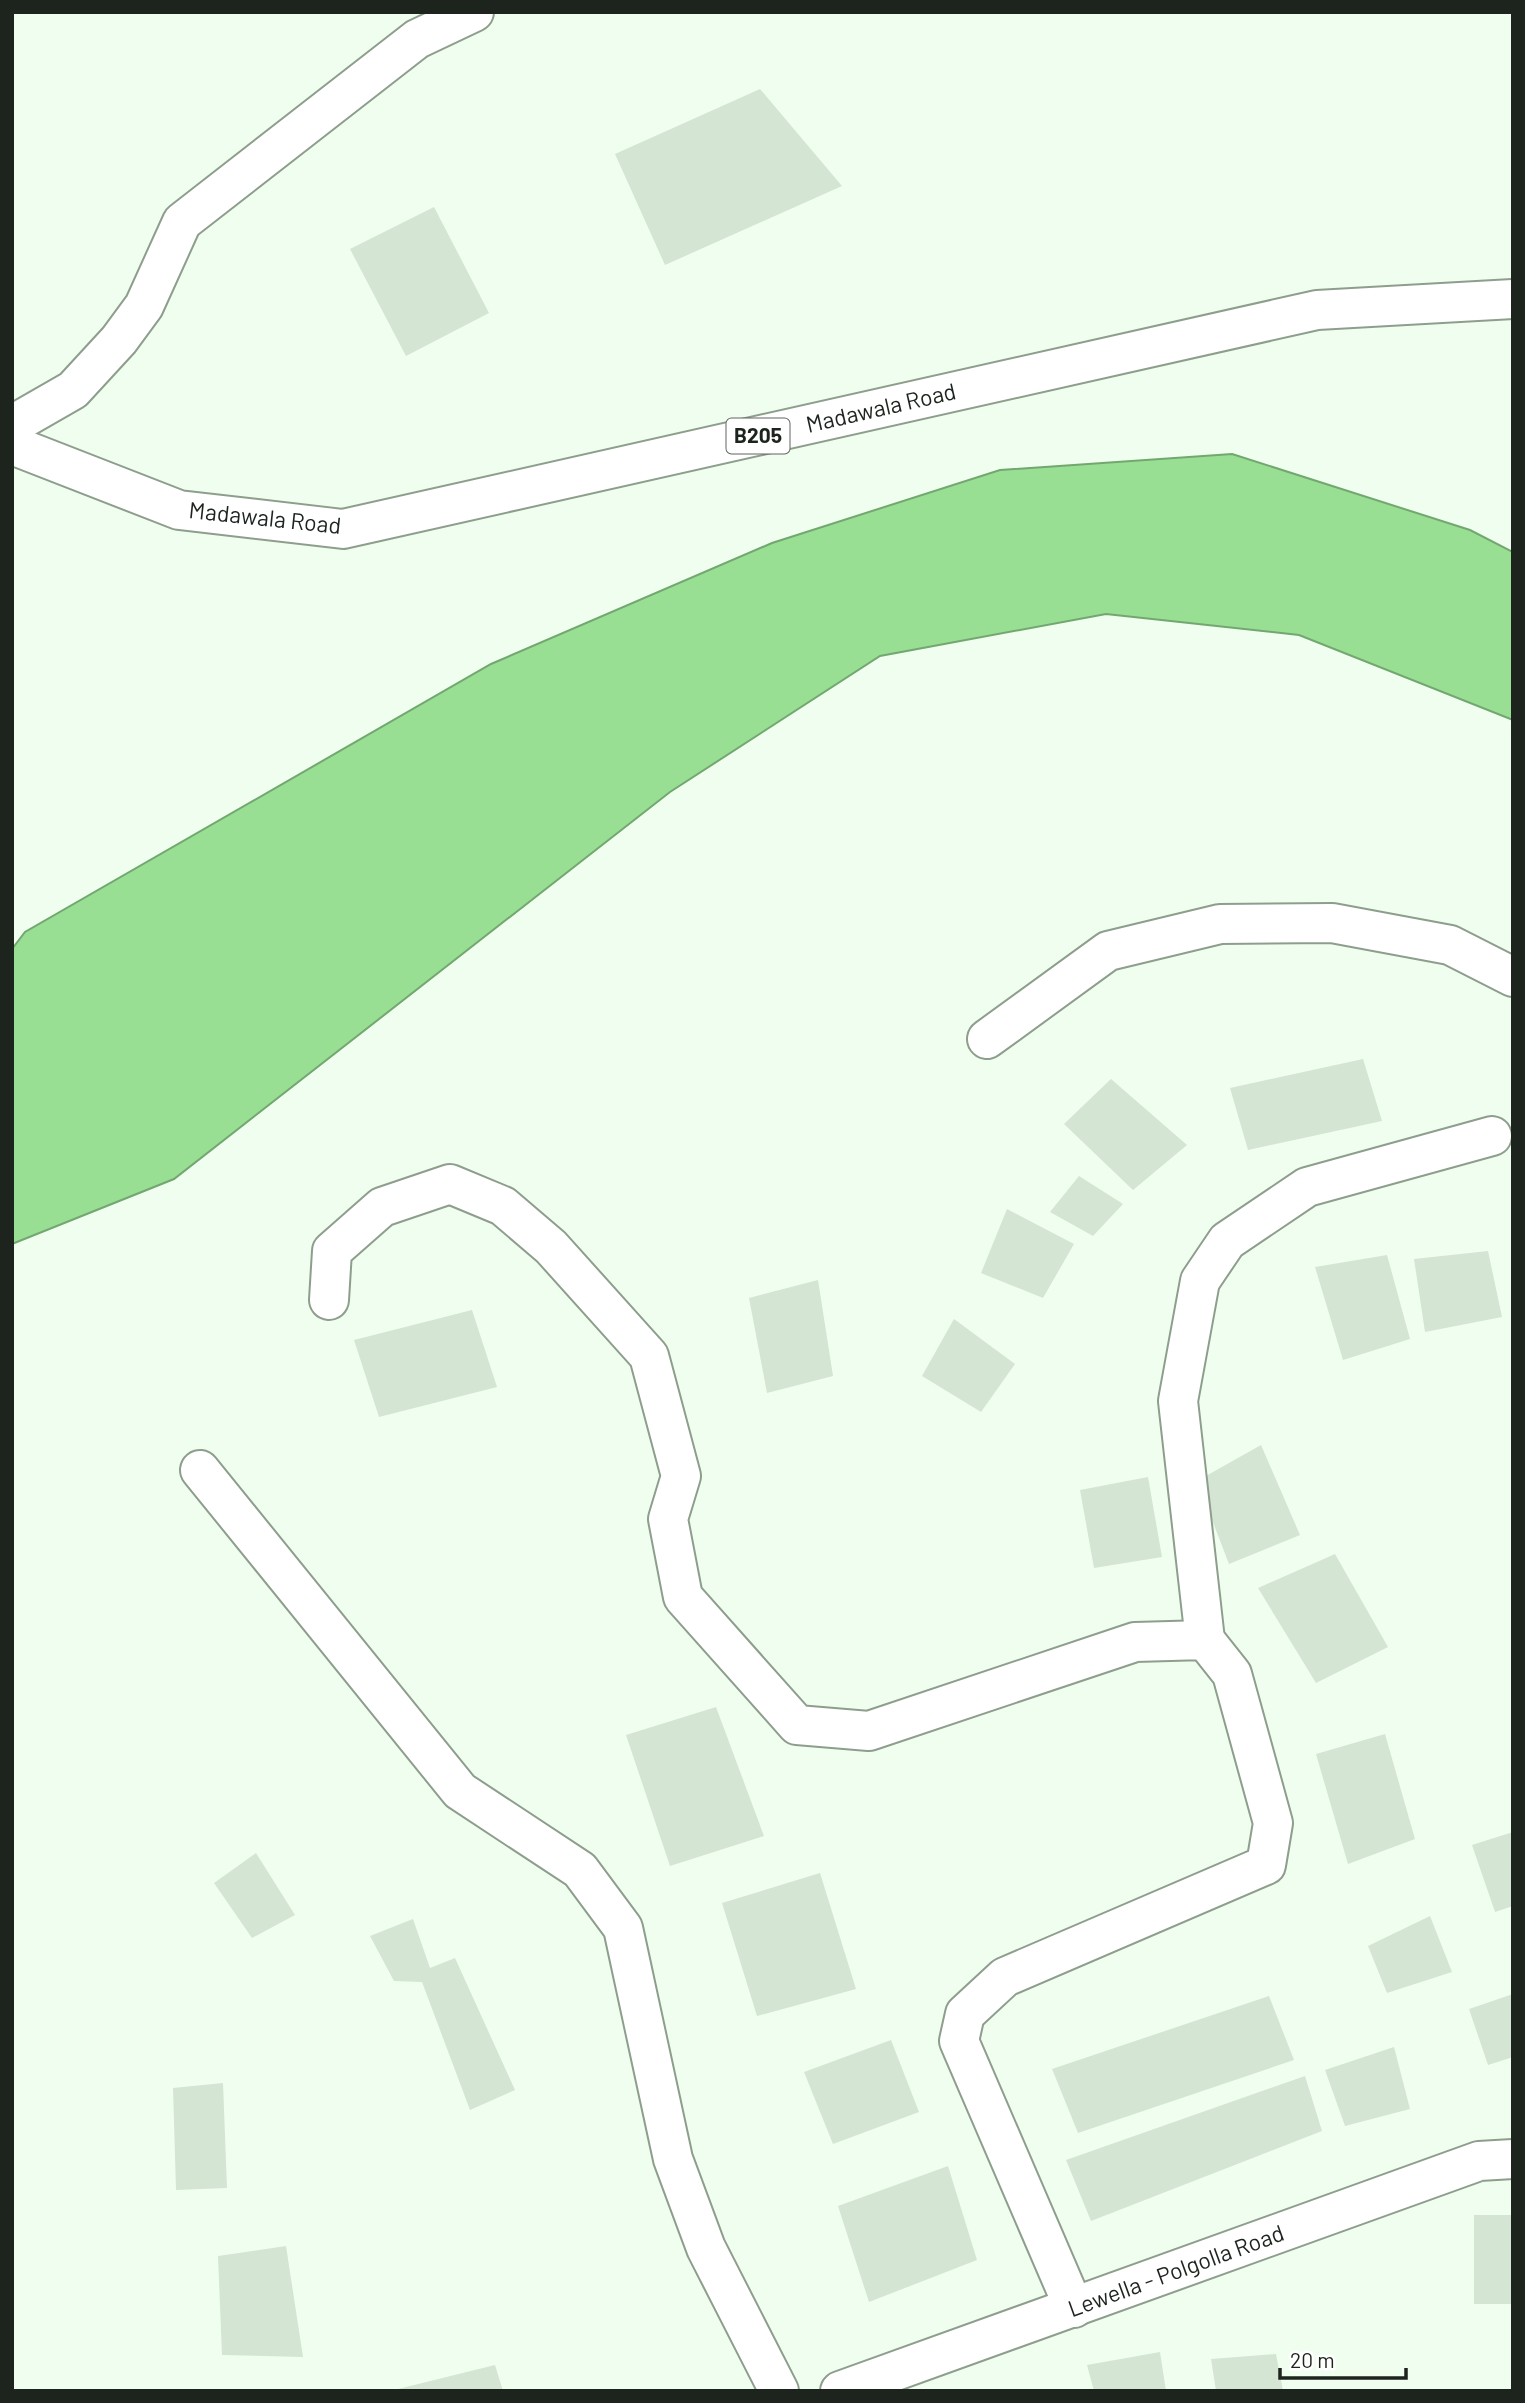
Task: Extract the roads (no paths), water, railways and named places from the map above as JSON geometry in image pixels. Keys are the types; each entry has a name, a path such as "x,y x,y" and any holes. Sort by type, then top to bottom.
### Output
{"street":[{"path":"12,425 73,390 119,340 144,306 182,222 417,39 474,12"},
{"name":"Madawala Road","path":"12,445 179,510 343,529 1317,310 1513,299"},
{"path":"987,1039 1108,951 1220,924 1332,923 1450,945 1513,977"},
{"path":"1073,2308 959,2041 965,2014 1005,1977 1266,1865 1273,1822 1232,1674 1205,1640 1178,1401 1200,1281 1227,1241 1307,1187 1492,1136"},
{"path":"330,1300 332,1251 382,1207 450,1184 503,1206 551,1247 649,1356 681,1476 668,1519 683,1597 797,1724 869,1731 1135,1642 1205,1640"},
{"path":"200,1470 460,1791 580,1871 623,1928 673,2159 706,2248 779,2391"},
{"name":"Lewella - Polgolla Road","path":"840,2391 1479,2161 1513,2159"}]}
